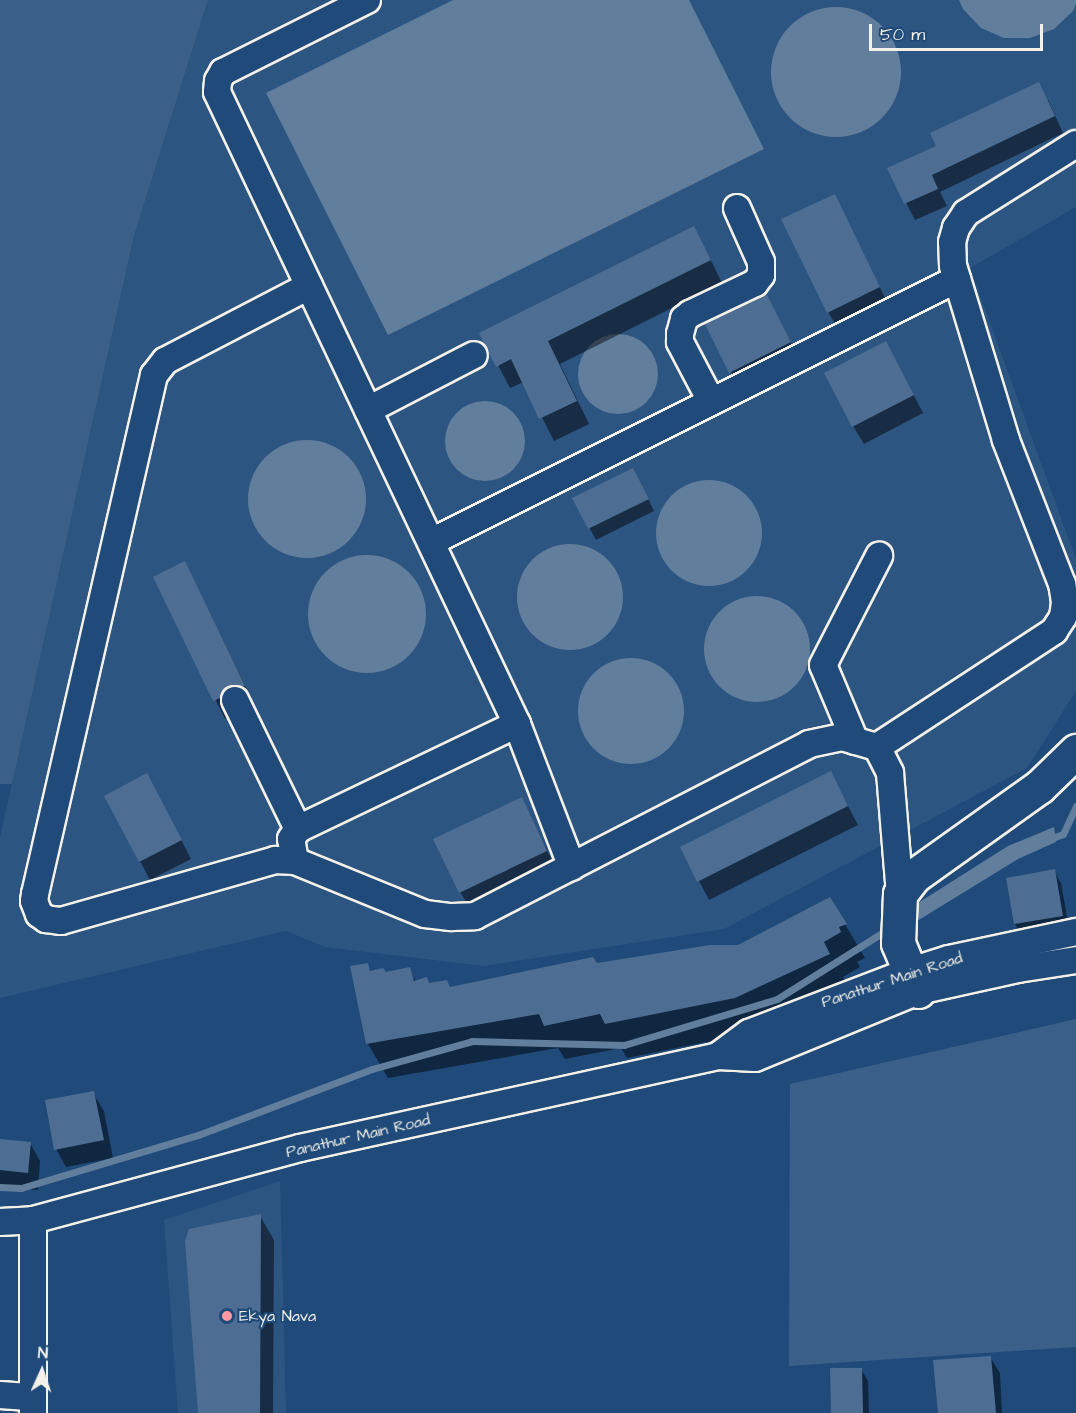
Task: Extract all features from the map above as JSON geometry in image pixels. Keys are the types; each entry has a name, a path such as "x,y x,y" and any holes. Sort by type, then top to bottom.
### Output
{"main road":[{"path":"904,944 914,876 1039,787 1076,751"}],"street":[{"path":"367,0 223,72 218,81 217,92 517,724 572,867"},
{"path":"309,286 165,361 154,375 34,901 39,914 46,919 61,921 275,860 295,861 425,914 451,917 476,916 809,744 842,737 866,744 1054,631 1063,617 1065,602 1062,584 1006,440 953,266 952,242 956,228 966,213 1076,144"},
{"path":"711,401 680,342 680,334 684,319 690,314 755,283 761,275 761,262 737,208"},
{"path":"431,542 957,279"},
{"path":"368,410 474,355"},
{"path":"879,556 823,665 866,744 890,774 904,944"},
{"path":"235,700 298,829"},
{"path":"295,861 291,839 298,829 517,724"},
{"name":"Panathur Main Road","path":"904,944 949,959 1076,932"},
{"name":"Panathur Main Road","path":"0,1222 33,1220 300,1148 718,1056 749,1033 904,944 1018,969 1076,960"},
{"path":"0,1395 33,1405 33,1220"}],"shaded area":[{"path":"0,0 208,0 134,236 12,784 0,784"},
{"path":"208,0 1076,0 1076,207 970,268 1076,559 1076,691 1027,768 724,929 484,966 325,947 286,931 0,998 0,837 134,236"},
{"path":"453,0 689,0 764,149 388,335 266,93"},
{"path":"959,0 1076,0 1076,4 1073,11 1054,29 1030,38 1004,38 981,28 963,9"},
{"path":"836,7 861,12 882,26 896,47 901,72 896,97 882,118 861,132 836,137 811,132 790,118 776,97 771,72 776,47 790,26 811,12"},
{"path":"618,334 633,337 646,346 655,359 658,374 655,389 646,402 633,411 618,414 603,411 590,402 581,389 578,374 581,359 590,346 603,337"},
{"path":"477,401 493,401 507,408 518,419 525,433 522,456 507,474 493,481 477,481 463,474 452,463 445,449 445,433 452,419 463,408"},
{"path":"307,440 340,450 356,466 366,499 356,532 340,548 307,558 274,548 258,532 248,499 258,466 274,450"},
{"path":"709,480 729,484 746,496 758,513 762,533 758,553 746,570 729,582 709,586 689,582 672,570 660,553 656,533 660,513 672,496 689,484"},
{"path":"570,544 590,548 607,560 619,577 623,597 619,617 607,634 590,646 570,650 550,646 533,634 521,617 517,597 521,577 533,560 550,548"},
{"path":"367,555 400,565 416,581 426,614 416,647 400,663 367,673 334,663 318,647 308,614 318,581 334,565"},
{"path":"757,596 777,600 794,612 806,629 810,649 806,669 794,686 777,698 757,702 737,698 720,686 708,669 704,649 708,629 720,612 737,600"},
{"path":"631,658 651,662 668,674 680,691 684,711 680,731 668,748 651,760 631,764 611,760 594,748 582,731 578,711 582,691 594,674 611,662"},
{"path":"1054,827 1056,842 1018,859 909,926 907,910 1008,846"},
{"path":"1076,1019 1076,1347 789,1366 790,1084"},
{"name":"Ekya Nava","path":"280,1181 286,1413 178,1413 164,1220"}],"building":[{"path":"1039,82 1055,116 932,175 938,189 904,204 887,168 936,146 930,133"},
{"path":"835,194 880,287 827,313 781,219"},
{"path":"694,226 711,260 548,341 577,401 539,419 511,359 496,367 479,333"},
{"path":"766,293 791,342 729,373 705,324"},
{"path":"886,341 914,395 852,427 824,373"},
{"path":"633,468 649,499 588,529 572,498"},
{"path":"185,561 245,686 229,686 220,698 213,701 153,577"},
{"path":"831,771 848,806 697,882 680,847"},
{"path":"147,773 182,840 139,862 104,796"},
{"path":"522,797 547,851 459,893 433,839"},
{"path":"1055,869 1063,916 1014,924 1006,878"},
{"path":"830,897 847,924 839,927 841,932 824,942 830,954 735,998 605,1024 600,1014 544,1026 539,1014 366,1044 350,966 368,963 370,971 383,968 386,972 410,967 414,981 427,977 429,983 447,980 450,987 593,957 597,963 710,945 738,945"},
{"path":"94,1091 104,1140 54,1150 45,1100"},
{"path":"0,1139 31,1142 28,1173 0,1170"},
{"path":"261,1214 260,1413 198,1413 185,1241 189,1229"},
{"path":"991,1356 996,1413 938,1413 933,1360"},
{"path":"830,1368 862,1368 863,1413 831,1413"}],"waterway":[{"path":"1047,840 1063,834 1076,806"},
{"path":"0,1187 21,1188 198,1135 372,1069 472,1041 624,1045 777,999 888,929"}],"place":[{"name":"Ekya Nava","path":"227,1316"}]}
